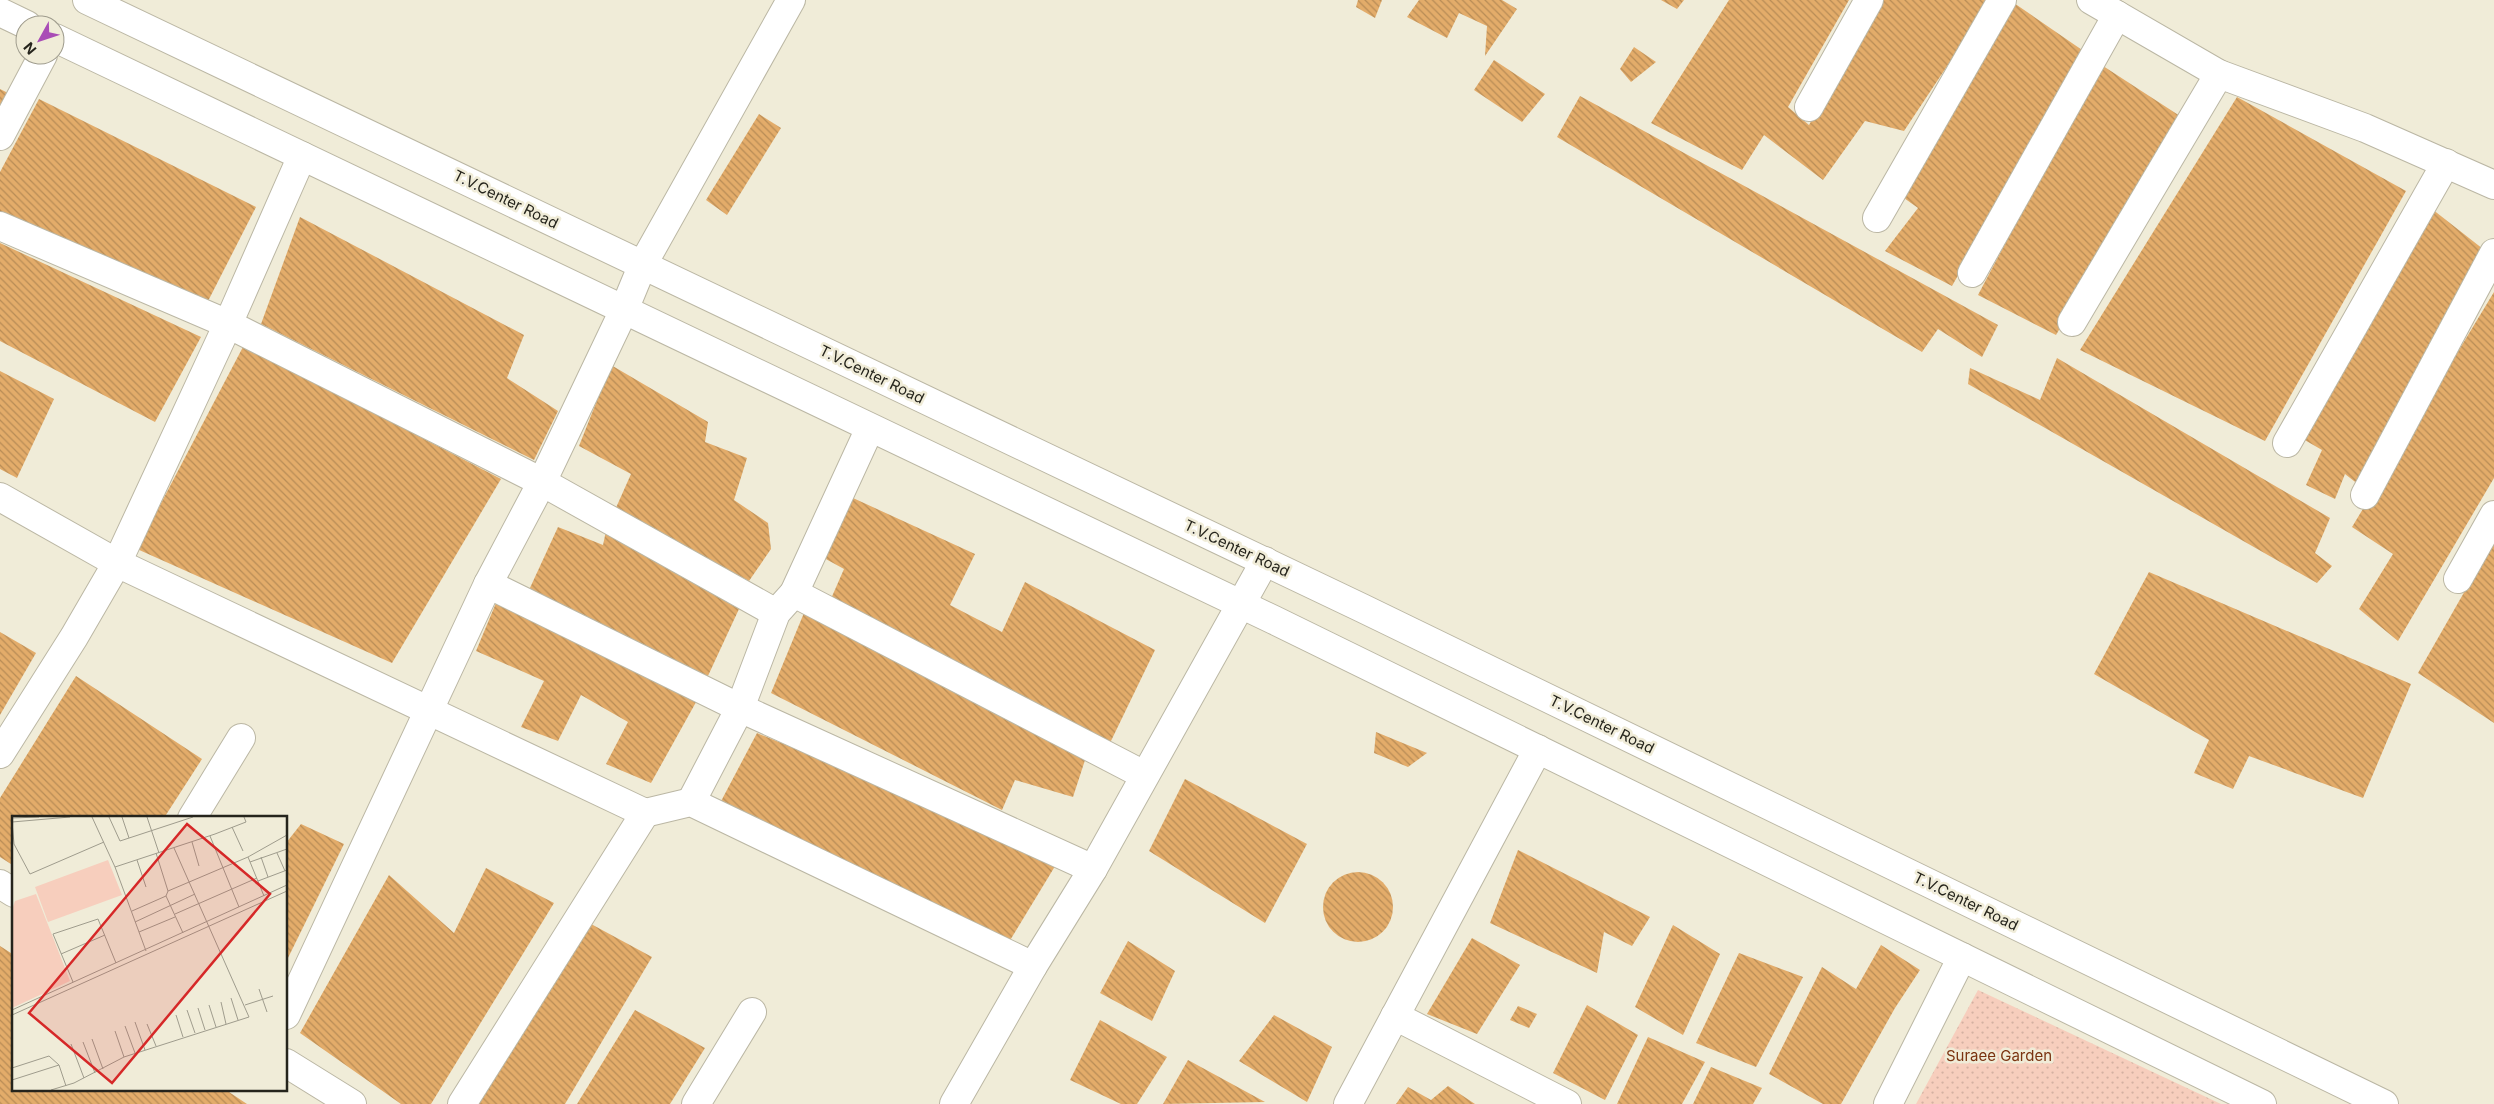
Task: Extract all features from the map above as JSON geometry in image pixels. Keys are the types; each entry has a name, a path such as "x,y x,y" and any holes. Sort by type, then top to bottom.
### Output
{"street":[{"name":"T.V.Center Road","path":"87,0 1265,562 2384,1104"},
{"path":"288,1011 488,584 542,482 624,310 643,264 791,0"},
{"path":"1809,107 1869,0"},
{"path":"1877,218 2002,0"},
{"path":"2091,0 2219,74 2365,128 2494,185"},
{"path":"0,12 15,19"},
{"path":"1972,273 2117,15"},
{"path":"65,43 1240,604 2262,1104"},
{"path":"0,136 38,65"},
{"path":"2072,322 2219,74"},
{"path":"0,754 74,637 117,563 228,324 302,156"},
{"path":"2287,443 2446,164"},
{"path":"0,226 228,324 542,482 776,613"},
{"path":"2364,495 2494,253"},
{"path":"691,802 740,708 776,613 794,593 870,428"},
{"path":"0,497 117,563 645,814 691,802 1033,966"},
{"path":"2458,579 2494,516"},
{"path":"954,1104 1033,966 1093,869 1265,562"},
{"path":"488,584 740,708 1093,869"},
{"path":"794,593 1144,775"},
{"path":"193,816 242,738"},
{"path":"1348,1104 1538,750"},
{"path":"462,1104 645,814"},
{"path":"0,884 12,892"},
{"path":"1888,1104 1962,957"},
{"path":"696,1104 752,1012"},
{"path":"1395,1016 1567,1104"},
{"path":"288,1064 352,1104"}],"green space":[{"name":"Suraee Garden","path":"1978,990 2221,1104 1916,1104"}],"building":[{"path":"1358,0 1382,0 1375,18 1356,7"},
{"path":"1419,0 1502,0 1517,9 1485,56 1487,26 1459,13 1447,38 1407,17"},
{"path":"1661,0 1684,0 1677,9"},
{"path":"1729,0 1849,0 1788,107 1809,125 1882,0 1991,0 1904,131 1865,121 1823,180 1764,135 1742,170 1651,123"},
{"path":"2011,1 2085,52 1952,286 1885,251 1918,208 1904,198"},
{"path":"1634,47 1656,62 1631,82 1620,69"},
{"path":"1494,60 1545,94 1522,122 1474,90"},
{"path":"2100,64 2183,118 2056,335 1978,295"},
{"path":"0,89 8,93 0,109"},
{"path":"1580,96 1998,325 1982,357 1938,329 1922,352 1557,137"},
{"path":"2237,97 2406,191 2265,441 2080,350"},
{"path":"39,99 256,207 204,309 0,216 0,172"},
{"path":"759,114 781,128 727,215 706,200"},
{"path":"2432,209 2483,249 2359,485 2345,474 2335,499 2306,485 2322,450 2303,439"},
{"path":"300,217 524,335 507,378 558,411 534,460 261,324"},
{"path":"0,243 201,337 155,422 0,341"},
{"path":"2494,292 2494,478 2398,641 2359,609 2393,554 2352,527"},
{"path":"244,345 501,479 392,663 137,549"},
{"path":"2057,358 2330,518 2315,553 2332,566 2317,583 1968,384 1970,368 2040,400"},
{"path":"611,365 708,422 705,442 747,458 734,500 768,523 771,549 749,581 615,510 631,474 579,446"},
{"path":"0,371 54,399 17,478 0,469"},
{"path":"853,498 975,554 950,605 1002,632 1025,582 1155,650 1110,743 830,601 844,569 824,558"},
{"path":"558,527 603,545 606,531 739,609 707,678 529,590"},
{"path":"2494,540 2494,723 2418,673"},
{"path":"2149,572 2411,684 2363,798 2249,756 2233,789 2194,773 2209,740 2094,674"},
{"path":"496,603 700,695 651,783 606,764 628,722 581,695 558,741 521,727 544,681 476,651"},
{"path":"806,608 1086,757 1073,797 1015,780 1002,810 771,693"},
{"path":"0,632 36,653 0,715"},
{"path":"76,676 202,759 165,816 12,816 12,865 0,857 0,798"},
{"path":"1376,732 1427,753 1408,767 1374,753"},
{"path":"757,733 1060,858 1009,942 719,805"},
{"path":"1185,779 1307,844 1265,923 1149,851"},
{"path":"301,824 344,844 288,958 288,840"},
{"path":"1518,850 1650,917 1632,946 1604,932 1597,973 1490,923"},
{"path":"486,868 554,903 431,1104 401,1104 300,1033 389,875 454,933"},
{"path":"1358,872 1371,875 1383,882 1390,894 1393,907 1390,920 1383,932 1371,939 1358,942 1345,939 1333,932 1326,920 1323,907 1326,894 1333,882 1345,875"},
{"path":"591,924 652,957 565,1104 473,1104"},
{"path":"1673,925 1720,954 1683,1035 1635,1007"},
{"path":"1472,938 1520,965 1477,1034 1427,1014"},
{"path":"1128,941 1175,971 1152,1021 1100,993"},
{"path":"1881,945 1920,970 1895,1008 1841,1104 1823,1104 1769,1074 1822,967 1856,989"},
{"path":"0,946 12,954 12,1092 229,1092 247,1104 0,1104"},
{"path":"1739,953 1803,977 1756,1067 1696,1043"},
{"path":"1587,1005 1638,1035 1605,1100 1553,1073"},
{"path":"1518,1006 1537,1014 1529,1028 1510,1020"},
{"path":"635,1010 705,1048 670,1104 577,1104"},
{"path":"1274,1015 1332,1047 1307,1102 1239,1061"},
{"path":"1100,1020 1167,1057 1137,1104 1121,1104 1070,1080"},
{"path":"1648,1037 1705,1062 1682,1104 1617,1104"},
{"path":"1188,1060 1265,1102 1163,1104"},
{"path":"1711,1067 1762,1088 1753,1104 1693,1104"},
{"path":"1448,1086 1475,1104 1396,1104 1408,1087 1431,1100"}]}
